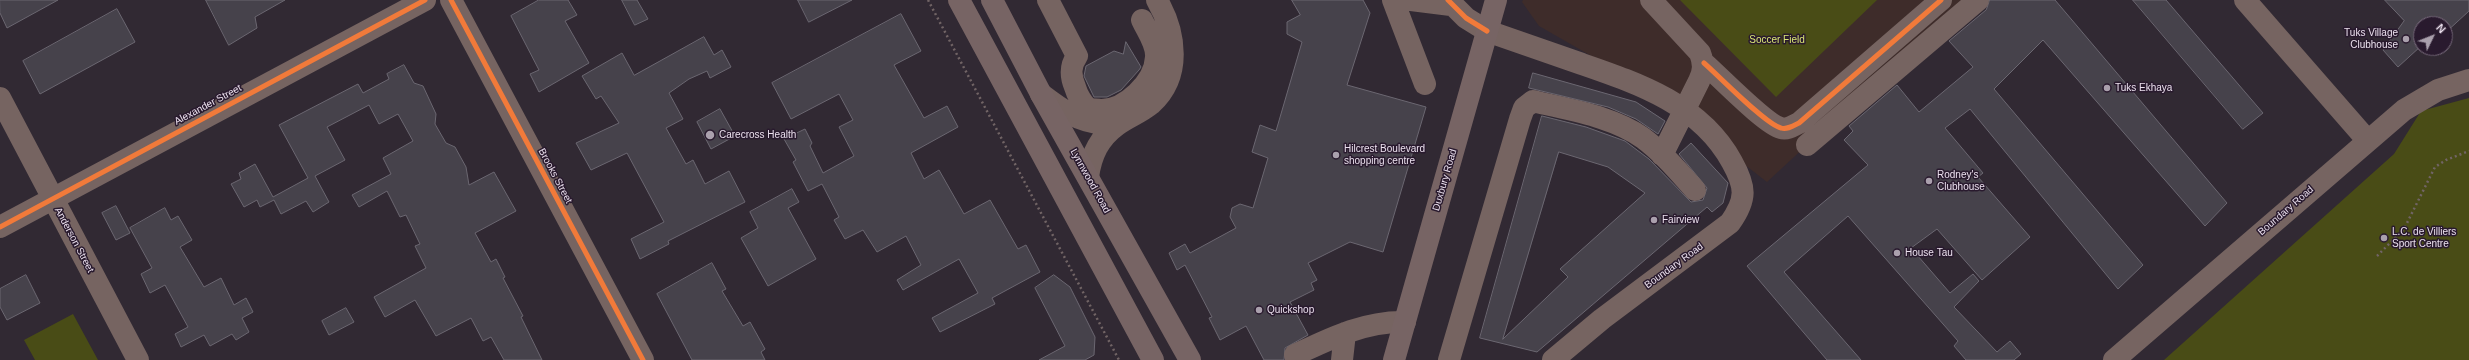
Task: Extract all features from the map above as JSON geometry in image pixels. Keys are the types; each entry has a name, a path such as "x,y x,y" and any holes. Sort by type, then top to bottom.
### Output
{"main road":[{"path":"959,0 1153,360"},
{"name":"Lynnwood Road","path":"992,0 1041,94 1190,360"},
{"name":"Duxbury Road","path":"1394,360 1496,0"},
{"path":"1155,299 1154,318 1167,348 1167,353 1163,360"}],"street":[{"name":"Alexander Street","path":"0,227 425,0"},
{"name":"Brooks Street","path":"452,0 643,360"},
{"path":"1048,0 1077,56 1071,70 1072,80 1088,108 1108,109 1129,100 1145,82 1155,63 1154,44 1142,20"},
{"path":"1088,177 1090,161 1095,150 1117,125 1140,113 1152,103 1169,77 1173,62 1174,46 1171,31 1157,0"},
{"path":"1393,0 1425,84"},
{"path":"1411,0 1449,3"},
{"path":"1651,0 1700,53 1704,62 1762,115 1782,129 1789,128 1799,123 1941,0"},
{"path":"1807,144 1978,0"},
{"path":"2245,0 2368,141"},
{"name":"Boundary Road","path":"1449,3 1487,31 1642,85 1685,110 1725,149 1740,177 1744,190 1742,203 1730,223 1602,319 1553,360"},
{"path":"1662,155 1704,72 1704,62"},
{"name":"Boundary Road","path":"2114,360 2404,110 2422,98 2438,90 2469,80"},
{"path":"1041,94 1070,116 1084,121 1117,125"},
{"name":"Anderson Street","path":"0,98 138,360"},
{"path":"1454,359 1520,119 1524,108 1528,103 1533,101 1617,124 1642,138 1662,155 1695,190"},
{"path":"1295,355 1345,333 1382,322 1405,322"},
{"path":"1342,360 1345,333"}],"path":[{"path":"928,0 1119,360"},
{"path":"2377,256 2404,229 2435,167 2446,160 2469,151"}],"shaded area":[{"path":"1523,0 1964,0 1767,182 1642,85 1539,26 1522,2"}],"green space":[{"name":"Soccer Field","path":"1680,0 1877,0 1776,97"},
{"name":"L.C. de Villiers Sport Centre","path":"2469,98 2469,360 2164,360 2394,154 2421,111"},
{"path":"73,314 98,360 35,360 24,340"}],"building":[{"path":"0,0 58,0 7,28 0,13"},
{"path":"206,0 285,0 255,17 257,28 229,45"},
{"path":"539,0 568,0 577,15 565,21 589,63 539,92 530,74 539,70 511,16"},
{"path":"622,0 637,0 648,19 635,25"},
{"path":"798,0 852,0 809,22"},
{"name":"Hilcrest Boulevard shopping centre","path":"1292,0 1363,0 1370,13 1347,85 1426,107 1383,252 1350,242 1308,263 1317,280 1311,283 1314,290 1290,302 1308,335 1285,348 1284,360 1264,360 1246,326 1220,340 1209,318 1212,317 1185,265 1177,270 1169,253 1185,244 1190,253 1236,228 1230,217 1232,208 1240,204 1253,208 1268,158 1252,152 1260,125 1276,131 1302,42 1287,34 1287,22 1300,15"},
{"path":"1990,0 2055,0 2227,203 2205,226 2043,40 1994,89 2143,265 2118,289 1970,109 1945,128 1983,173 1978,177 2030,237 1982,280 1937,229 1911,248 1950,293 1973,274 1979,281 1954,307 1997,352 2010,341 2021,354 2014,360 1966,360 1954,346 1958,341 1848,216 1784,272 1861,360 1827,360 1747,266 1868,165 1844,140 1853,131 1849,126 1897,85 1919,112 1973,67 1949,41 1986,10"},
{"path":"2133,0 2166,0 2263,113 2243,129"},
{"name":"Tuks Village Clubhouse","path":"2385,0 2469,0 2469,11 2453,26 2453,16 2413,16 2413,53 2398,67 2383,50 2404,21"},
{"path":"117,9 135,42 40,94 23,61"},
{"path":"901,14 921,51 894,65 924,118 947,106 958,127 911,153 924,179 939,170 964,214 990,200 1018,249 1026,245 1040,272 992,298 995,304 940,332 932,318 978,293 959,259 903,290 897,280 921,265 906,236 877,252 863,230 845,239 834,220 839,217 822,184 808,191 793,162 796,160 784,139 805,129 812,143 810,146 823,173 854,156 839,127 853,120 839,94 791,119 772,83"},
{"path":"704,37 714,55 722,50 731,67 710,78 707,71 689,79 669,93 683,119 666,128 686,164 693,160 705,184 729,171 745,202 668,241 669,244 640,259 631,239 664,222 627,153 591,170 576,143 619,123 601,96 596,99 582,76 622,53 634,75"},
{"path":"1126,42 1141,67 1121,90 1107,97 1094,97 1084,76 1086,66 1114,51 1123,54"},
{"path":"404,65 414,83 423,86 436,114 435,124 446,143 455,147 466,167 469,185 494,172 516,211 475,233 491,262 496,259 505,277 503,278 523,316 521,317 542,360 504,360 491,337 483,341 471,318 436,336 415,300 385,317 374,297 426,268 415,246 420,244 406,215 400,217 387,191 359,207 352,195 391,174 383,158 413,141 398,114 379,124 369,105 327,127 345,160 315,176 329,202 313,212 306,201 281,214 274,200 260,207 257,200 244,207 231,184 241,179 239,173 255,164 273,197 308,178 279,125 358,84 363,93 389,79 387,74"},
{"path":"1533,73 1636,102 1665,121 1658,134 1636,119 1608,107 1529,88"},
{"path":"720,109 735,136 711,149 697,122"},
{"name":"Fairview","path":"1542,116 1586,127 1625,141 1649,159 1691,202 1703,200 1707,188 1679,154 1691,143 1728,183 1723,203 1712,212 1707,207 1537,352 1480,338","holes":["1559,152 1608,167 1645,193 1560,269 1568,277 1503,339"]},
{"path":"792,189 799,202 788,208 816,259 768,286 741,238 758,228 750,212"},
{"path":"116,206 130,233 116,240 102,213"},
{"path":"165,208 171,220 178,216 192,240 180,247 204,287 221,278 234,305 246,298 253,312 242,318 249,332 236,340 232,334 210,346 204,335 181,347 175,334 188,327 165,285 150,293 141,274 152,268 130,228"},
{"path":"712,263 726,289 722,291 743,326 750,322 765,349 761,352 765,360 692,360 657,294"},
{"path":"26,275 40,303 7,320 0,307 0,289"},
{"path":"1054,275 1070,287 1095,337 1094,355 1085,360 1039,360 1065,346 1035,288"},
{"path":"346,308 354,322 329,335 322,321"}],"cycle path":[{"path":"0,227 425,0"},
{"path":"451,0 643,360"},
{"path":"1448,0 1466,18 1487,31"},
{"path":"1704,63 1742,99 1774,125 1781,128 1788,128 1799,123 1941,0"}],"place":[{"name":"Tuks Village Clubhouse","path":"2406,39"},
{"name":"Tuks Ekhaya","path":"2107,88"},
{"name":"Carecross Health","path":"710,135"},
{"name":"Hilcrest Boulevard shopping centre","path":"1336,155"},
{"name":"Rodney's Clubhouse","path":"1929,181"},
{"name":"Fairview","path":"1654,220"},
{"name":"L.C. de Villiers Sport Centre","path":"2384,238"},
{"name":"House Tau","path":"1897,253"},
{"name":"Quickshop","path":"1259,310"}]}
